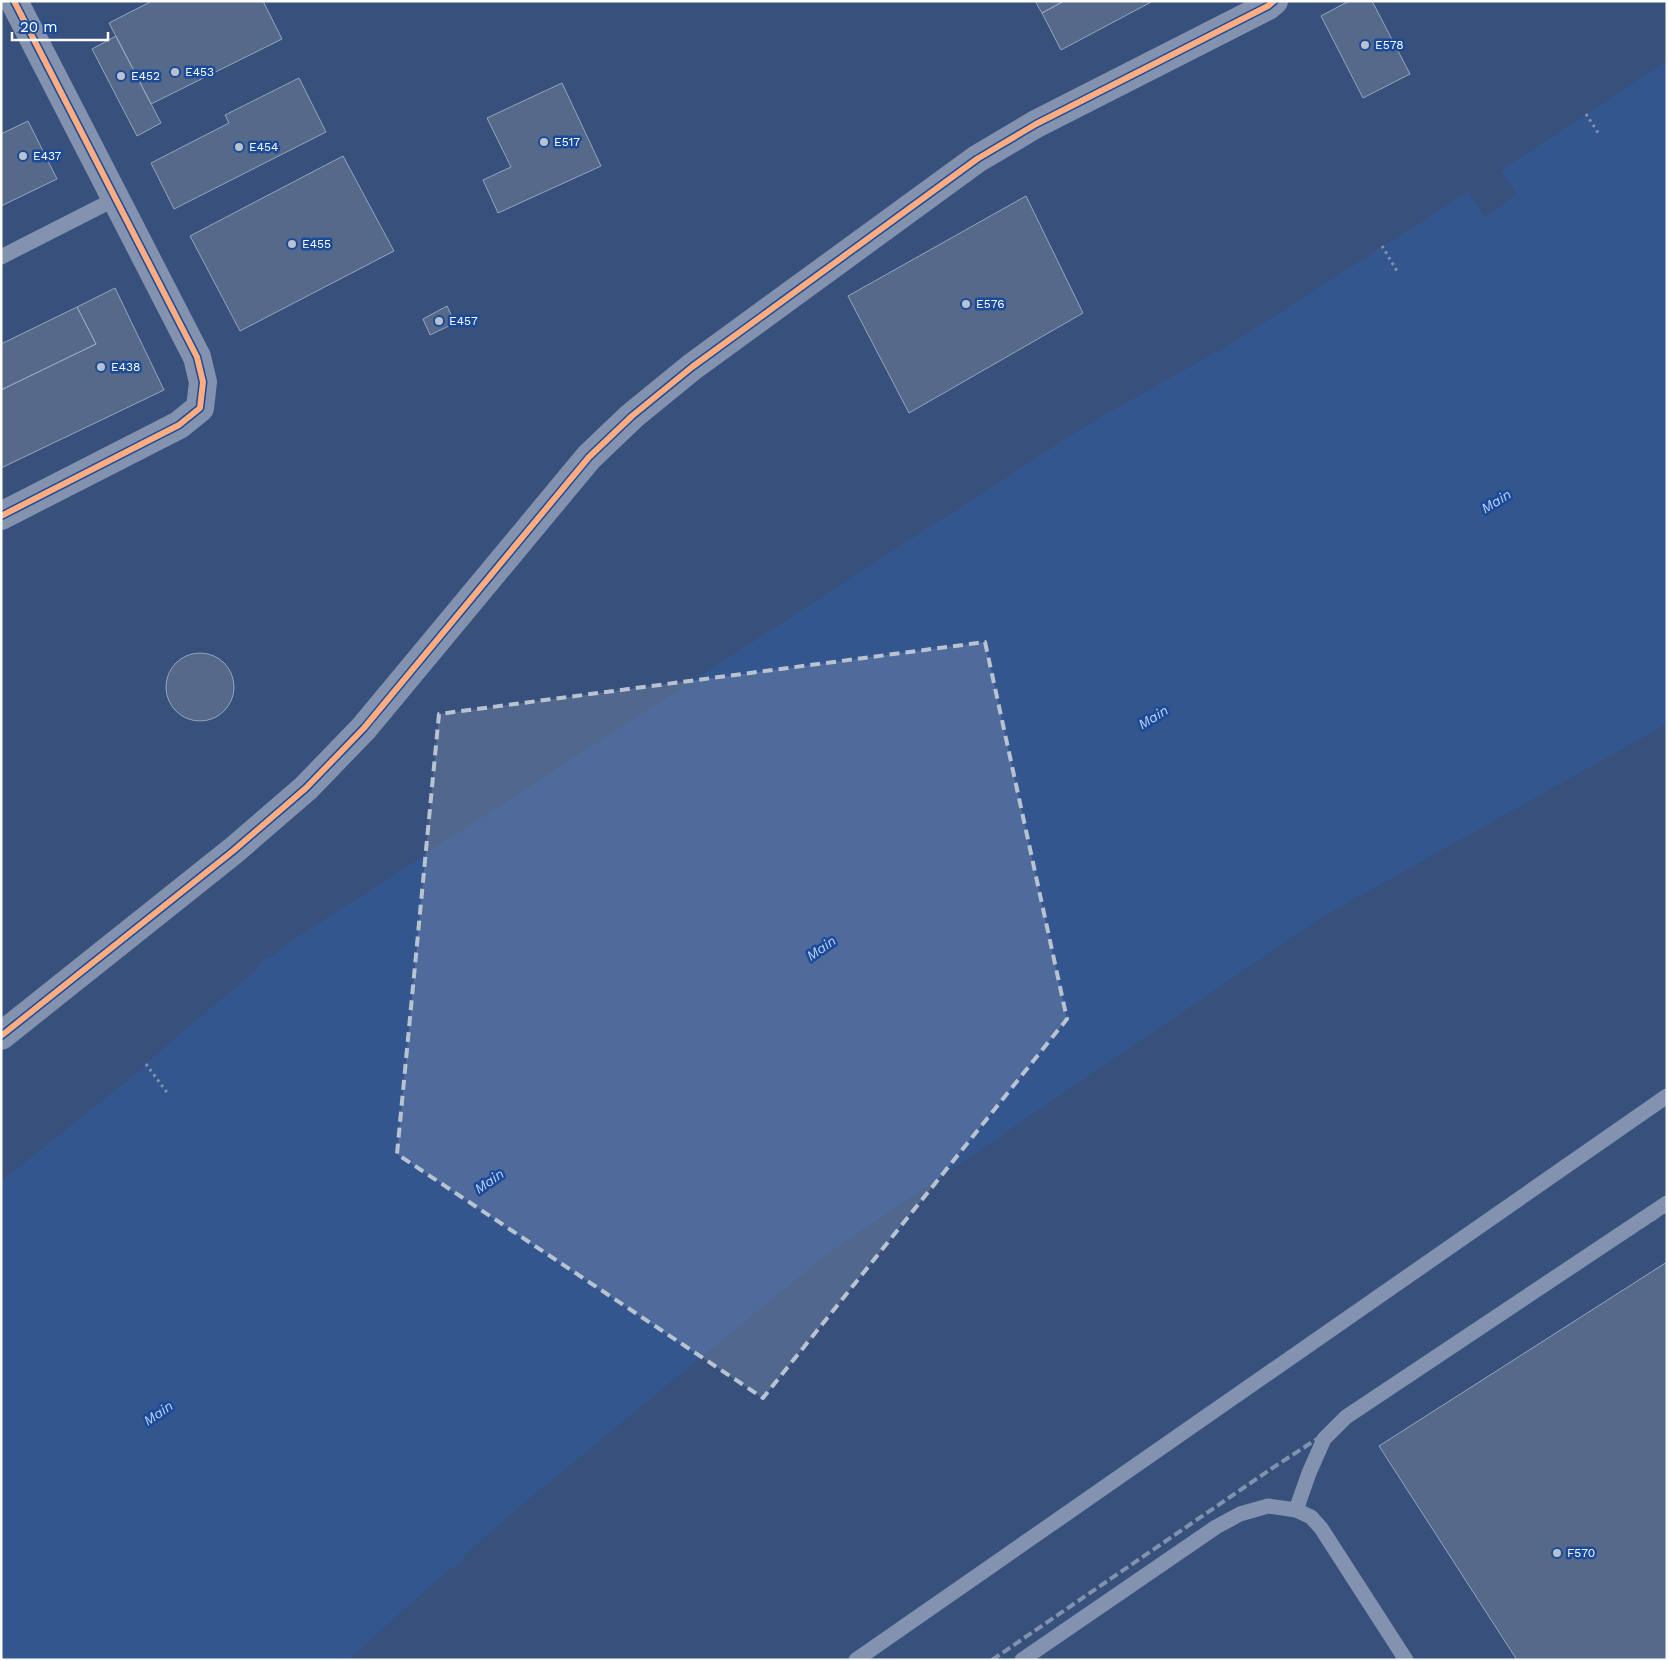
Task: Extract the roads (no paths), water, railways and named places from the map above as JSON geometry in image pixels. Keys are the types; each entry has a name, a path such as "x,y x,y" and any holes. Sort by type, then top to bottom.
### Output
{"street":[{"path":"1,516 179,425 200,408 203,382 197,357 14,1"},
{"path":"1,1036 233,851 306,788 364,728 589,457 632,416 692,367 977,159 1036,124 1268,6 1274,1"}],"lane":[{"path":"1,257 116,199"},
{"path":"856,1660 1667,1096"},
{"path":"1296,1510 1308,1474 1324,1440 1346,1417 1667,1203"},
{"path":"1022,1660 1216,1526 1240,1514 1268,1506 1296,1510 1311,1517 1321,1528 1406,1660"}],"water":[{"name":"Main","path":"1667,61 1667,724 1322,917 824,1256 519,1507 469,1551 456,1567 448,1570 348,1660 1,1660 1,1181 138,1072 161,1050 254,972 262,960 277,954 287,944 1090,423 1234,342 1468,192"}],"railway":[{"path":"992,1660 1271,1469 1667,1210"}],"place":[{"name":"E578","path":"1365,45"},
{"name":"E453","path":"175,72"},
{"name":"E452","path":"121,76"},
{"name":"E517","path":"544,142"},
{"name":"E454","path":"239,147"},
{"name":"E437","path":"23,156"},
{"name":"E455","path":"292,244"},
{"name":"E576","path":"966,304"},
{"name":"E457","path":"439,321"},
{"name":"E438","path":"101,367"},
{"name":"F570","path":"1557,1553"}]}
